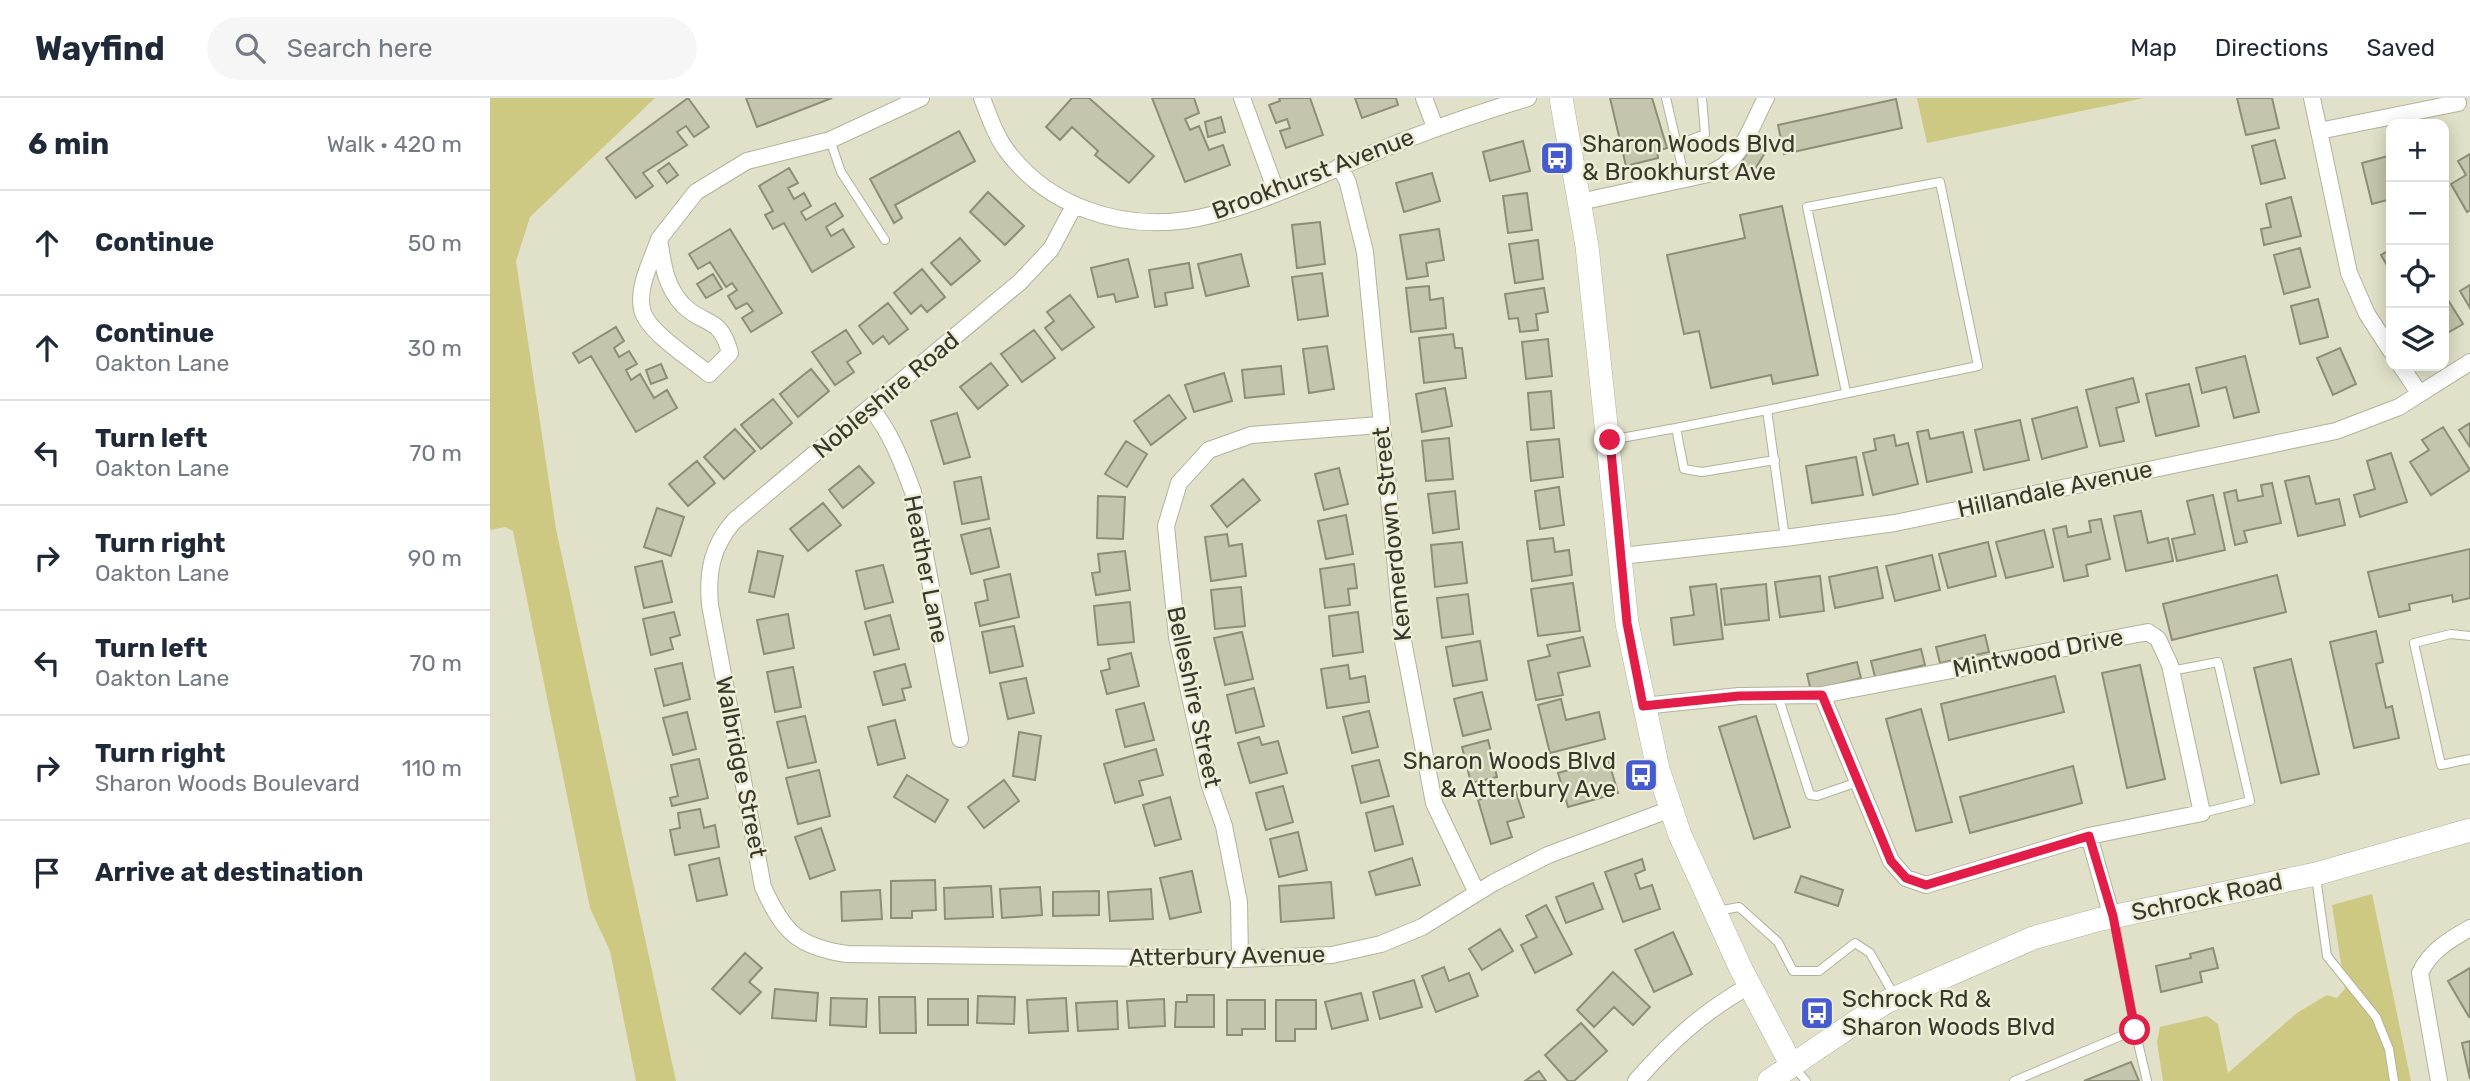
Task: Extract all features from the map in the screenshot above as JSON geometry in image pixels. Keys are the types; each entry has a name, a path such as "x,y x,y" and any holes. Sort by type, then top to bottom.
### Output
{"street":[{"path":"659,239 664,272 673,292 685,307 717,325 727,340 730,353 709,374 653,328 642,310 642,289 659,239 696,192 747,161 830,140 921,98"},
{"name":"Brookhurst Avenue","path":"982,98 995,132 1007,151 1040,186 1074,206 1111,217 1138,220 1188,219 1234,207 1435,127 1528,98"},
{"path":"1242,98 1276,191"},
{"path":"1424,98 1435,127"},
{"path":"1562,98 1580,202 1610,440 1627,623 1643,706 1671,809 1714,911 1749,986 1798,1072"},
{"path":"1580,202 1685,180 1727,167 1740,150 1766,98"},
{"path":"2312,98 2349,273 2367,314 2386,343"},
{"path":"2319,131 2458,103"},
{"name":"Kennerdown Street","path":"1340,166 1348,183 1365,252 1379,425 1403,641 1434,803 1477,893"},
{"name":"Nobleshire Road","path":"708,587 713,555 722,535 734,521 1020,282 1051,249 1074,206"},
{"name":"Hillandale Avenue","path":"1621,556 1895,523 2336,431 2399,407 2470,362"},
{"path":"2404,371 2419,393"},
{"name":"Heather Lane","path":"871,408 900,455 913,492 960,739"},
{"name":"Belleshire Street","path":"1240,959 1239,902 1224,826 1209,783 1177,637 1166,526 1179,483 1209,450 1251,435 1379,425"},
{"name":"Walbridge Street","path":"708,587 763,887 777,917 795,938"},
{"name":"Mintwood Drive","path":"1822,695 2148,632 2163,647 2171,671 2202,813"},
{"path":"1643,706 1739,696 1822,695 1891,861 1906,878 1926,885 2089,836 2202,813"},
{"name":"Atterbury Avenue","path":"795,938 820,950 847,954 1240,959 1332,955 1381,944 1422,927 1477,893 1548,856 1671,809"},
{"name":"Schrock Road","path":"1769,1081 1798,1072 1896,998 2034,938 2112,916 2316,874 2470,830"},
{"path":"2089,836 2112,916"},
{"path":"2439,1081 2420,973 2426,960 2447,941 2470,928"},
{"path":"1636,1081 1670,1042 1721,1002 1749,986"}],"lane":[{"path":"1665,98 1685,180"},
{"path":"1677,145 1705,134 1702,98"},
{"path":"830,140 841,172 885,240"},
{"path":"1610,440 1766,411 1978,366 1940,182 1807,207 1846,392"},
{"path":"1766,411 1785,538"},
{"path":"1676,428 1684,469 1702,472 1775,460"},
{"path":"2470,636 2451,634 2414,643 2441,765 2470,759"},
{"path":"2171,671 2218,662 2250,801 2202,813"},
{"path":"1778,695 1810,795 1817,796 1858,782"},
{"path":"2316,874 2327,956 2376,1017 2389,1049 2394,1081"},
{"path":"1714,911 1739,906 1778,942 1793,971 1819,971 1855,943 1870,953 1896,998"},
{"path":"2112,916 2147,1081"},
{"path":"2014,1081 2135,1030"}],"shaded area":[{"path":"490,98 655,98 530,217 516,261 556,529 676,1081 636,1081 610,951 590,908 513,531 505,527 490,530"},
{"path":"1917,98 2144,98 1927,143"},
{"path":"2372,894 2411,1081 2163,1081 2157,1042 2160,1027 2207,1016 2218,1024 2228,1073 2297,1013 2327,995 2337,998 2345,989 2332,905"}],"building":[{"path":"688,98 709,127 694,137 686,126 677,132 687,145 643,173 653,186 636,198 606,158"},
{"path":"746,98 832,98 757,127"},
{"path":"1072,98 1089,98 1154,156 1129,183 1095,155 1098,151 1072,127 1060,140 1046,127"},
{"path":"1152,98 1194,98 1199,113 1185,119 1190,130 1199,126 1209,150 1223,145 1230,165 1185,182"},
{"path":"1279,98 1310,98 1323,135 1286,148 1280,131 1290,128 1287,119 1276,123 1269,105 1280,101"},
{"path":"1355,98 1396,98 1398,105 1362,118"},
{"path":"1610,98 1652,98 1667,148 1657,151 1658,158 1626,166"},
{"path":"2237,98 2272,98 2279,128 2246,135"},
{"path":"1896,99 1902,128 1784,154 1778,125"},
{"path":"1221,117 1225,132 1208,137 1205,122"},
{"path":"959,131 975,161 895,205 902,218 894,223 870,179"},
{"path":"2275,140 2285,178 2261,184 2252,146"},
{"path":"1523,141 1530,171 1490,181 1483,152"},
{"path":"1753,143 1766,151 1752,174 1739,166"},
{"path":"2470,154 2470,210 2467,212 2451,184 2466,175 2458,161"},
{"path":"2386,157 2386,200 2372,204 2362,163"},
{"path":"669,163 678,175 667,183 658,171"},
{"path":"789,168 798,183 788,188 794,199 804,193 811,206 801,212 806,220 835,203 843,216 826,227 831,236 843,229 854,247 812,272 784,223 773,229 765,215 773,211 759,186"},
{"path":"1432,173 1440,201 1404,212 1396,183"},
{"path":"988,192 1024,226 1005,245 970,212"},
{"path":"1527,193 1532,230 1508,233 1503,196"},
{"path":"2291,197 2301,236 2264,245 2261,229 2271,227 2266,204"},
{"path":"1782,206 1818,375 1773,384 1771,375 1711,388 1699,331 1684,334 1667,255 1745,238 1740,215"},
{"path":"1320,222 1325,264 1297,268 1292,225"},
{"path":"730,229 782,313 751,332 742,318 753,311 747,303 736,309 728,296 737,290 732,283 726,287 710,262 698,269 689,254"},
{"path":"1439,229 1444,260 1426,263 1428,276 1407,279 1400,235"},
{"path":"960,238 980,261 951,285 931,263"},
{"path":"1538,240 1543,279 1515,283 1509,244"},
{"path":"2300,248 2310,287 2284,294 2274,255"},
{"path":"1241,254 1249,286 1206,296 1198,264"},
{"path":"1128,259 1138,297 1116,302 1114,294 1098,297 1091,268"},
{"path":"1189,263 1193,288 1165,293 1167,305 1155,307 1149,270"},
{"path":"922,269 945,297 927,312 921,305 911,314 894,293"},
{"path":"1322,273 1328,316 1298,320 1292,277"},
{"path":"713,274 722,289 706,298 697,284"},
{"path":"2470,285 2470,308 2460,291"},
{"path":"1429,286 1430,300 1443,298 1446,328 1411,332 1406,288"},
{"path":"1544,288 1548,312 1536,314 1538,330 1520,332 1518,318 1509,319 1505,294"},
{"path":"1070,295 1094,327 1062,350 1045,328 1054,321 1047,312"},
{"path":"2318,299 2328,337 2300,344 2291,306"},
{"path":"2449,302 2463,324 2449,332"},
{"path":"888,303 908,329 889,344 883,336 873,344 859,326"},
{"path":"616,327 624,341 614,348 619,357 629,351 637,364 626,370 631,380 640,374 654,398 667,390 677,408 636,432 591,356 579,363 573,353"},
{"path":"846,330 861,353 847,362 854,372 835,385 812,352"},
{"path":"1034,330 1055,358 1022,382 1001,354"},
{"path":"1453,334 1455,348 1462,348 1466,378 1424,383 1419,338"},
{"path":"1548,339 1552,376 1526,379 1522,342"},
{"path":"1327,346 1334,389 1309,393 1303,349"},
{"path":"2340,348 2356,384 2333,395 2317,358"},
{"path":"2245,356 2259,412 2234,418 2226,387 2202,393 2196,368"},
{"path":"991,363 1008,385 978,409 960,387"},
{"path":"661,364 667,378 651,384 646,370"},
{"path":"1281,366 1284,394 1245,398 1242,370"},
{"path":"811,369 829,391 798,417 780,394"},
{"path":"1224,373 1232,401 1194,412 1185,385"},
{"path":"2133,378 2139,402 2116,408 2124,441 2100,446 2086,390"},
{"path":"2189,384 2199,426 2156,436 2146,394"},
{"path":"1445,388 1452,426 1422,432 1416,394"},
{"path":"1551,391 1554,428 1531,430 1528,393"},
{"path":"1169,395 1186,418 1151,445 1134,421"},
{"path":"773,399 792,423 761,449 741,425"},
{"path":"2077,407 2087,447 2042,459 2032,419"},
{"path":"957,413 970,457 944,464 931,421"},
{"path":"2020,420 2029,460 1984,470 1975,430"},
{"path":"2470,423 2470,447 2459,430"},
{"path":"2443,427 2470,470 2431,495 2410,462 2429,450 2422,440"},
{"path":"735,429 755,451 724,479 704,457"},
{"path":"1928,430 1930,439 1963,432 1972,472 1927,482 1917,432"},
{"path":"1894,435 1896,446 1908,443 1918,484 1873,495 1863,453 1876,450 1874,439"},
{"path":"1449,438 1453,479 1426,481 1422,441"},
{"path":"1559,439 1563,477 1531,481 1527,442"},
{"path":"1126,441 1147,454 1127,487 1105,474"},
{"path":"2391,453 2407,502 2360,517 2354,495 2375,489 2367,461"},
{"path":"1856,457 1863,495 1812,503 1806,466"},
{"path":"697,461 715,483 688,506 669,484"},
{"path":"859,466 874,483 843,508 829,490"},
{"path":"1339,468 1348,504 1324,510 1315,474"},
{"path":"2309,476 2316,504 2339,499 2345,525 2298,536 2285,481"},
{"path":"981,477 989,519 962,524 954,482"},
{"path":"1243,479 1260,500 1227,527 1211,506"},
{"path":"2272,483 2281,523 2244,531 2247,542 2235,545 2224,493 2236,490 2238,501 2263,496 2261,485"},
{"path":"1559,487 1564,525 1540,529 1535,491"},
{"path":"1455,491 1459,529 1433,533 1428,494"},
{"path":"2213,495 2225,550 2177,561 2172,539 2195,534 2187,501"},
{"path":"1098,496 1125,497 1123,539 1097,538"},
{"path":"823,503 841,525 808,551 790,529"},
{"path":"657,508 684,517 671,556 644,547"},
{"path":"2141,511 2148,543 2168,538 2173,561 2126,571 2114,516"},
{"path":"1346,515 1353,554 1326,559 1318,521"},
{"path":"2101,519 2110,559 2086,565 2088,576 2064,581 2053,529 2066,526 2068,537 2091,532 2089,521"},
{"path":"990,528 999,567 971,574 961,535"},
{"path":"2044,530 2053,567 2006,578 1996,542"},
{"path":"1227,534 1229,546 1242,544 1246,576 1211,581 1205,537"},
{"path":"1553,538 1555,552 1569,550 1572,575 1532,581 1527,541"},
{"path":"1462,542 1467,583 1435,587 1431,545"},
{"path":"1988,542 1996,576 1948,588 1939,554"},
{"path":"2470,549 2470,598 2453,602 2452,595 2409,604 2410,610 2379,617 2368,572"},
{"path":"758,551 783,556 774,597 749,592"},
{"path":"1125,551 1130,590 1096,595 1092,573 1100,572 1098,554"},
{"path":"1932,555 1940,590 1895,601 1886,566"},
{"path":"662,561 672,602 644,608 635,567"},
{"path":"1354,564 1357,588 1348,589 1350,605 1325,608 1320,569"},
{"path":"883,565 893,602 865,609 856,571"},
{"path":"1877,567 1883,598 1835,608 1829,577"},
{"path":"1010,574 1019,617 980,626 975,603 988,600 984,580"},
{"path":"2277,575 2286,612 2172,640 2163,604"},
{"path":"1820,576 1824,611 1780,617 1775,582"},
{"path":"1573,583 1580,631 1538,636 1531,589"},
{"path":"1716,584 1723,639 1674,645 1671,618 1694,615 1690,587"},
{"path":"1766,584 1769,620 1725,625 1721,589"},
{"path":"1241,587 1245,626 1215,629 1211,590"},
{"path":"1468,594 1473,634 1442,638 1437,598"},
{"path":"1130,602 1134,642 1098,645 1094,606"},
{"path":"674,612 680,635 670,638 673,649 651,655 643,619"},
{"path":"1358,612 1363,652 1333,656 1329,616"},
{"path":"788,614 794,648 764,654 757,620"},
{"path":"890,615 899,649 874,655 865,622"},
{"path":"1014,626 1023,666 990,673 982,632"},
{"path":"2376,631 2383,662 2376,664 2386,708 2392,706 2399,738 2354,748 2330,642"},
{"path":"1242,632 1253,679 1225,685 1214,638"},
{"path":"1985,635 1989,652 1940,663 1936,647"},
{"path":"1583,637 1590,666 1558,673 1563,695 1536,700 1528,661 1550,656 1547,645"},
{"path":"1480,641 1487,680 1453,686 1446,647"},
{"path":"1921,649 1925,665 1875,677 1871,661"},
{"path":"1131,653 1139,686 1107,694 1101,671 1110,669 1108,659"},
{"path":"2291,659 2319,774 2281,783 2254,668"},
{"path":"1857,662 1861,678 1811,691 1807,674"},
{"path":"682,663 690,699 664,706 655,669"},
{"path":"905,664 911,687 902,689 905,700 883,705 874,672"},
{"path":"1348,665 1350,679 1365,676 1369,702 1327,708 1321,669"},
{"path":"2140,665 2165,779 2127,788 2102,673"},
{"path":"793,667 801,707 775,712 767,672"},
{"path":"2055,676 2064,712 1949,740 1941,704"},
{"path":"1026,678 1034,713 1008,719 1000,683"},
{"path":"1254,688 1264,726 1236,733 1227,695"},
{"path":"1482,692 1491,729 1463,736 1454,699"},
{"path":"1561,699 1566,720 1599,712 1605,739 1550,753 1538,705"},
{"path":"1144,703 1154,740 1125,747 1116,710"},
{"path":"1921,709 1952,822 1916,831 1886,719"},
{"path":"1369,711 1378,747 1352,753 1343,717"},
{"path":"687,712 696,749 673,755 663,718"},
{"path":"805,716 816,762 788,768 777,722"},
{"path":"1756,716 1790,827 1754,839 1719,727"},
{"path":"895,720 905,758 878,765 868,727"},
{"path":"1019,732 1041,736 1035,780 1013,776"},
{"path":"1259,737 1262,745 1278,741 1287,773 1250,783 1238,743"},
{"path":"1488,740 1497,777 1471,783 1462,747"},
{"path":"1156,749 1163,775 1139,781 1143,795 1115,803 1104,764"},
{"path":"699,759 708,798 672,806 670,798 678,796 671,765"},
{"path":"1608,759 1618,793 1568,807 1558,773"},
{"path":"1379,760 1389,796 1361,803 1352,766"},
{"path":"2073,766 2082,803 1970,833 1960,797"},
{"path":"819,770 830,816 798,824 786,778"},
{"path":"907,775 948,800 935,822 894,797"},
{"path":"1004,780 1019,801 984,828 968,807"},
{"path":"1283,786 1293,822 1266,830 1256,793"},
{"path":"1515,789 1524,817 1507,822 1512,837 1491,844 1478,800"},
{"path":"1170,797 1181,839 1155,846 1143,805"},
{"path":"1393,806 1403,844 1375,851 1366,813"},
{"path":"700,809 704,828 715,825 719,847 675,855 670,830 680,828 678,813"},
{"path":"821,828 835,870 810,879 795,837"},
{"path":"1298,832 1307,870 1279,877 1270,839"},
{"path":"719,858 727,895 697,901 689,865"},
{"path":"1412,858 1420,885 1376,895 1369,872"},
{"path":"1642,859 1645,870 1635,874 1640,889 1652,885 1660,909 1623,922 1605,872"},
{"path":"1192,871 1201,912 1170,919 1160,878"},
{"path":"1801,876 1843,890 1838,906 1795,892"},
{"path":"935,880 936,910 912,911 912,918 891,918 891,881"},
{"path":"1331,882 1334,918 1281,922 1279,886"},
{"path":"1593,883 1603,909 1566,923 1556,897"},
{"path":"991,886 993,917 945,919 944,888"},
{"path":"1040,887 1042,915 1002,918 1000,889"},
{"path":"1151,889 1153,919 1110,921 1108,892"},
{"path":"880,890 882,919 842,921 841,892"},
{"path":"1099,891 1099,915 1053,916 1053,892"},
{"path":"1546,905 1572,954 1535,973 1521,945 1537,937 1526,916"},
{"path":"1500,929 1513,951 1482,970 1469,949"},
{"path":"1673,932 1692,974 1654,992 1635,950"},
{"path":"2213,948 2218,968 2200,972 2202,982 2161,992 2156,966 2191,958 2190,954"},
{"path":"745,953 762,968 749,982 761,992 740,1014 712,989"},
{"path":"1444,967 1449,981 1469,973 1478,996 1436,1012 1422,976"},
{"path":"2470,968 2470,1017 2469,1017 2448,981"},
{"path":"1613,972 1650,1007 1633,1025 1614,1007 1594,1027 1577,1010"},
{"path":"1414,980 1422,1007 1380,1019 1373,992"},
{"path":"775,989 818,993 816,1021 772,1018"},
{"path":"1361,993 1368,1020 1332,1029 1325,1002"},
{"path":"1187,995 1214,995 1214,1027 1175,1027 1176,1002 1187,1002"},
{"path":"978,996 1015,997 1014,1024 977,1023"},
{"path":"879,997 915,997 916,1033 880,1033"},
{"path":"831,998 867,999 866,1027 830,1025"},
{"path":"1066,998 1068,1031 1029,1033 1027,1000"},
{"path":"928,999 968,999 968,1025 928,1025"},
{"path":"1164,999 1165,1026 1129,1028 1127,1001"},
{"path":"1227,1000 1265,1000 1265,1029 1242,1029 1242,1035 1227,1035"},
{"path":"1276,1000 1316,1000 1316,1029 1295,1029 1295,1041 1276,1041"},
{"path":"1117,1001 1118,1029 1078,1031 1076,1003"},
{"path":"1581,1023 1607,1051 1574,1081 1568,1081 1545,1055"},
{"path":"2470,1041 2470,1079 2462,1043"},
{"path":"2131,1062 2139,1081 2084,1081"},
{"path":"1539,1071 1546,1081 1525,1081"}],"place":[{"name":"Sharon Woods Blvd & Brookhurst Ave","path":"1557,158"},
{"name":"Sharon Woods Blvd & Atterbury Ave","path":"1641,775"},
{"name":"Schrock Rd & Sharon Woods Blvd","path":"1817,1013"}],"route":[{"path":"1610,440 1627,623 1643,706 1739,696 1822,695 1891,861 1906,878 1926,885 2089,836 2113,916 2135,1030"}]}
